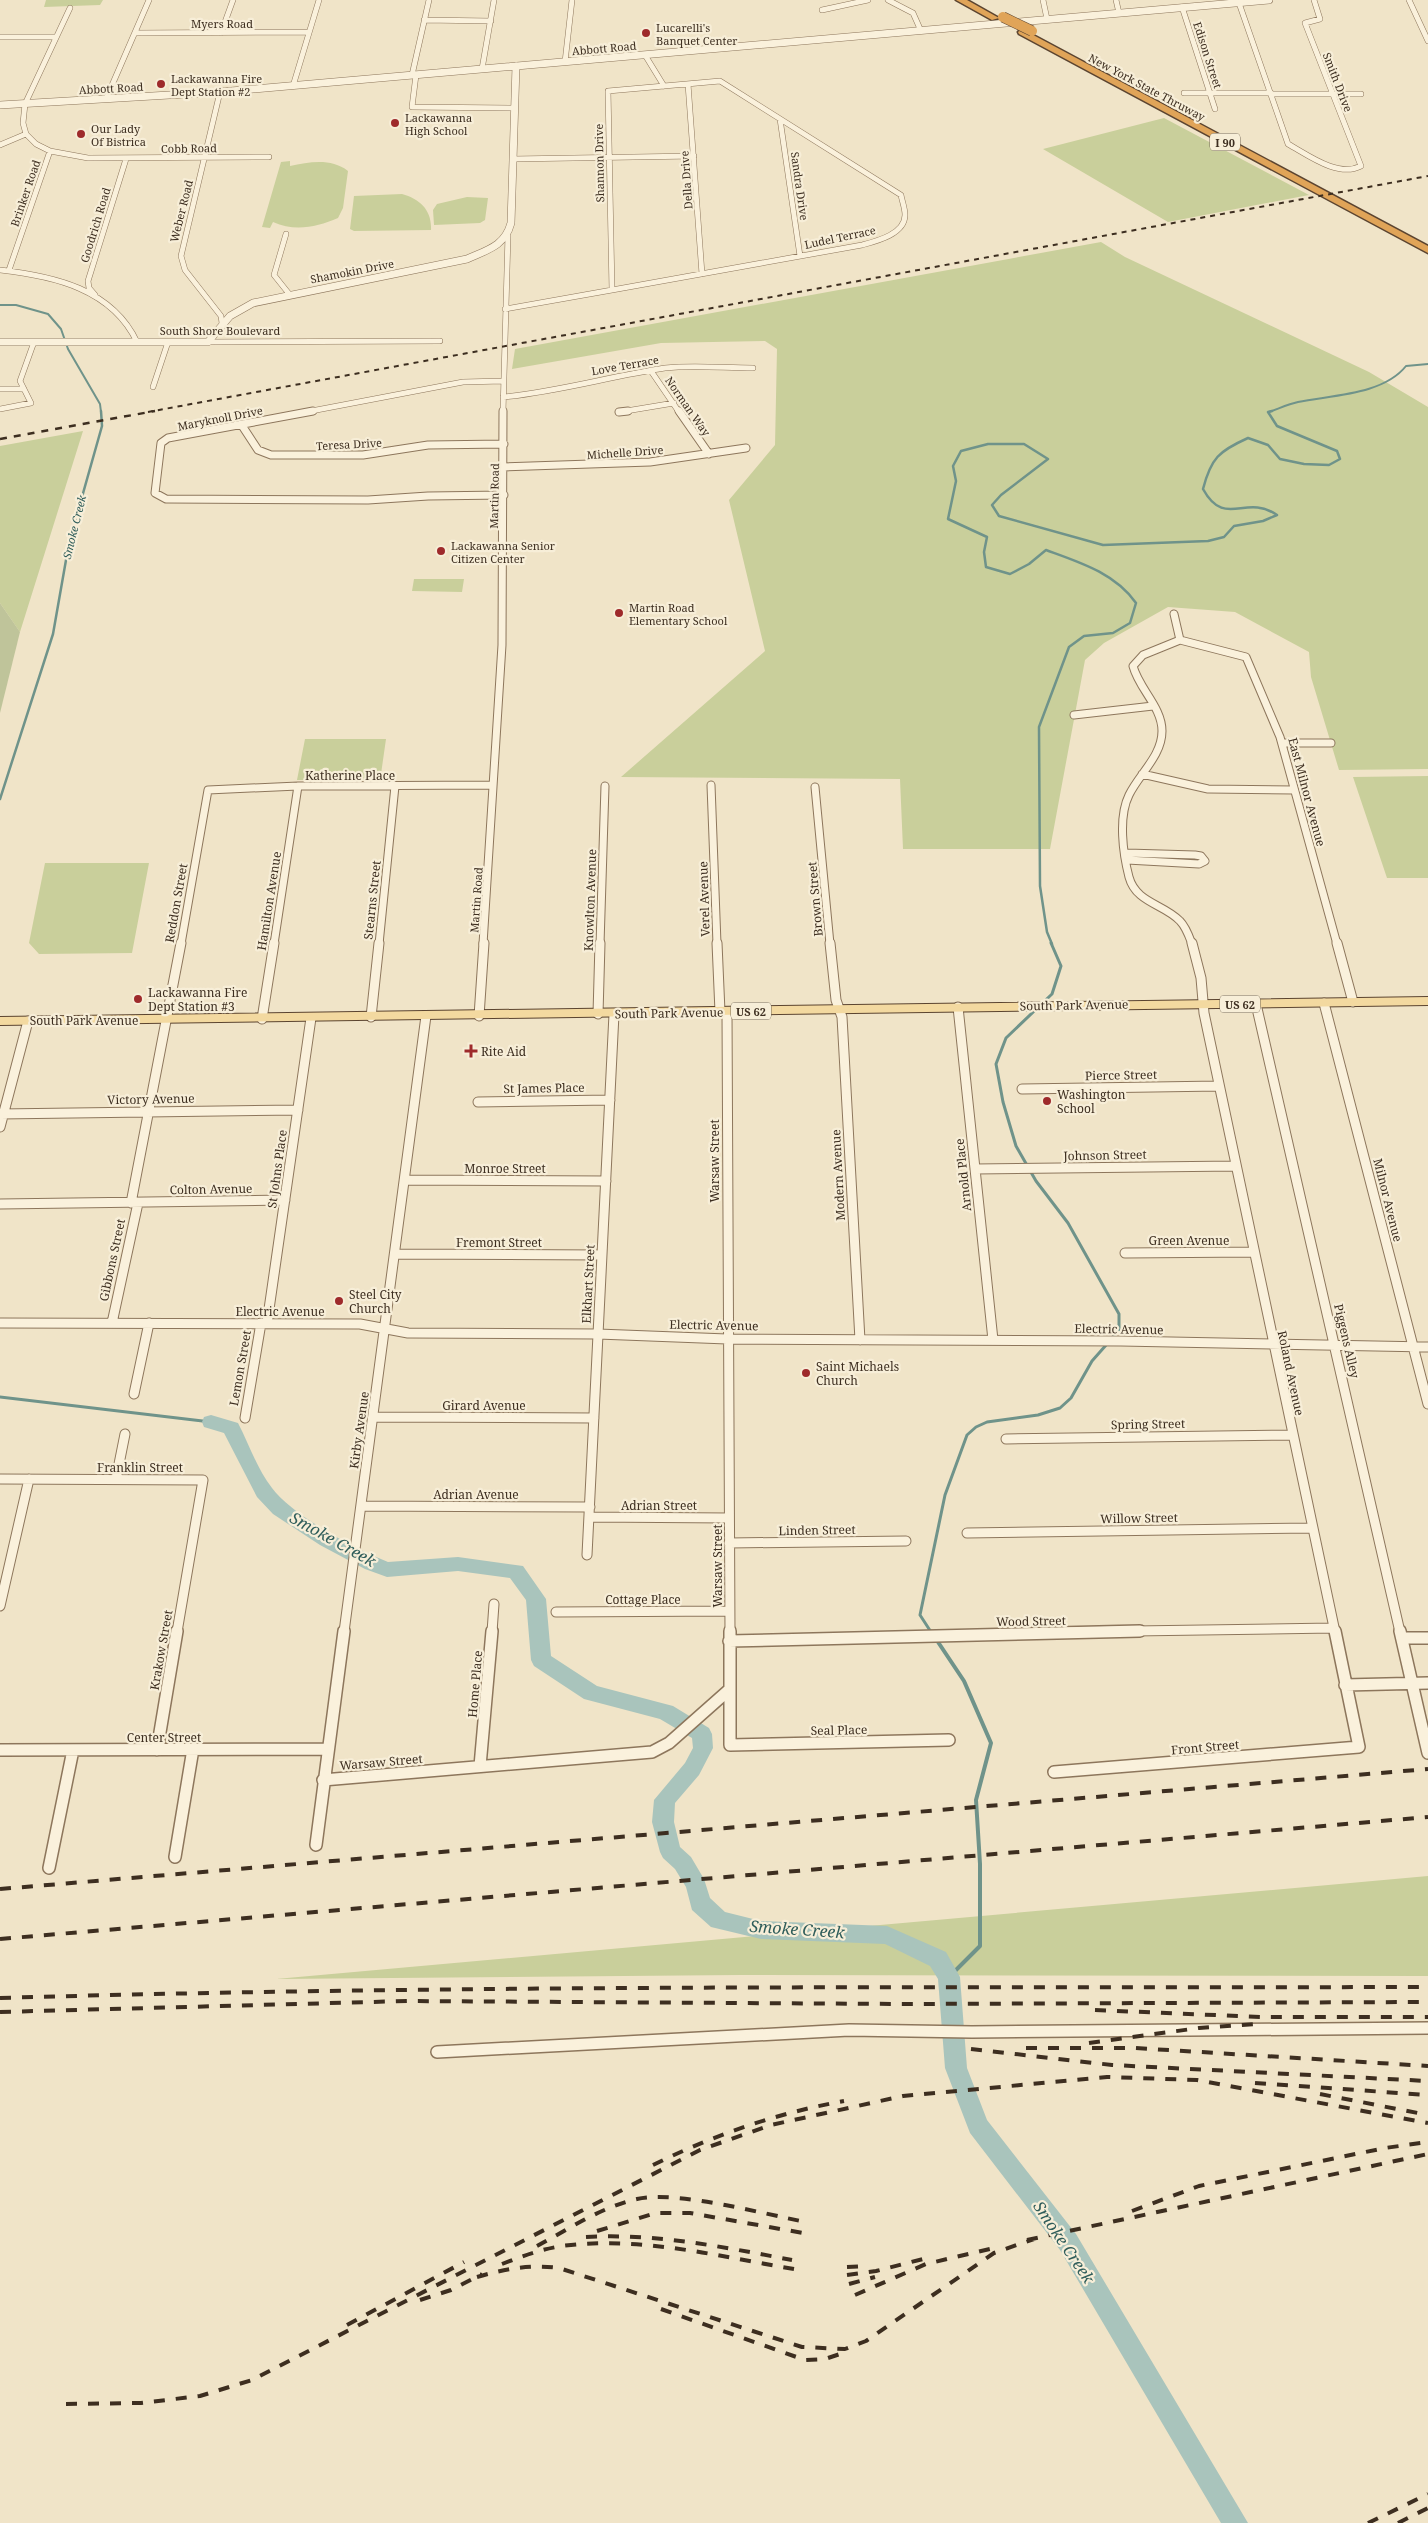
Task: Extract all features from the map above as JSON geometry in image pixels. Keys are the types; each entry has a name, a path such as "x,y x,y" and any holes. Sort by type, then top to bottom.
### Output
{"highway":[{"name":"New York State Thruway","path":"960,0 999,17"},
{"name":"New York State Thruway","path":"971,0 1428,250"},
{"name":"New York State Thruway","path":"1027,32 1410,229"}],"main road":[{"name":"South Park Avenue","path":"0,1021 479,1016 1009,1006 1428,1001"}],"street":[{"path":"106,98 149,0"},
{"path":"221,32 233,0"},
{"path":"292,86 318,0"},
{"path":"429,0 414,75 412,108 514,108"},
{"path":"482,69 494,0"},
{"path":"565,62 572,0"},
{"path":"822,10 868,0"},
{"path":"888,0 913,13 921,31"},
{"path":"1043,0 1047,20"},
{"path":"1116,0 1119,13"},
{"name":"Abbott Road","path":"0,105 25,102 220,92 1269,0"},
{"name":"Smith Drive","path":"1271,94 1288,144 1343,170 1356,169 1361,166 1304,23 1320,19 1314,0"},
{"path":"1409,0 1428,41"},
{"path":"1240,2 1271,94"},
{"name":"Edison Street","path":"1182,7 1215,109"},
{"path":"0,145 26,134 23,123 25,102 70,8"},
{"path":"424,20 491,21"},
{"name":"Myers Road","path":"135,32 309,32"},
{"path":"0,37 56,37"},
{"path":"645,55 664,86"},
{"name":"Martin Road","path":"479,1016 502,645 503,381 516,66"},
{"name":"Ludel Terrace","path":"505,309 864,244 882,239 898,228 905,214 901,195 720,81 664,86"},
{"name":"Della Drive","path":"688,84 702,274"},
{"name":"Shannon Drive","path":"612,290 608,92 664,86"},
{"name":"Weber Road","path":"220,92 181,256 185,270 221,316 222,323"},
{"path":"1184,93 1361,94"},
{"name":"Sandra Drive","path":"780,119 800,256"},
{"name":"Cobb Road","path":"26,134 36,144 50,151 88,158 269,157"},
{"name":"Brinker Road","path":"9,270 50,151"},
{"path":"513,159 694,156"},
{"name":"Goodrich Road","path":"95,296 89,288 88,281 126,159"},
{"path":"286,234 274,275 290,295"},
{"name":"Shamokin Drive","path":"208,342 222,323 245,307 290,295 467,259 491,249 508,235"},
{"path":"0,270 9,270 60,282 95,296 126,319 137,342"},
{"name":"South Shore Boulevard","path":"0,342 440,341"},
{"path":"0,409 31,403 20,381 34,342"},
{"path":"153,387 168,342"},
{"name":"Love Terrace","path":"503,397 530,395 558,387 667,368 753,368"},
{"name":"Norman Way","path":"651,371 709,454"},
{"name":"Maryknoll Drive","path":"503,381 463,382 168,438 164,441 156,494 166,499 368,500 428,496 504,495"},
{"path":"0,389 24,389"},
{"path":"619,412 674,403"},
{"name":"Teresa Drive","path":"241,424 258,450 271,455 363,455 428,445 504,444"},
{"name":"Michelle Drive","path":"504,467 650,462 746,448"},
{"path":"1174,614 1180,640"},
{"name":"Roland Avenue","path":"1180,640 1144,655 1133,666 1162,726 1162,739 1126,800 1123,811 1130,880 1136,891 1152,904 1178,919 1189,934 1204,994 1204,1013 1291,1435 1358,1747"},
{"name":"East Milnor Avenue","path":"1180,640 1246,657 1282,743 1352,1002"},
{"path":"1074,715 1153,706"},
{"path":"1282,743 1331,742"},
{"path":"1142,774 1208,789 1294,790"},
{"name":"Katherine Place","path":"208,790 298,786 493,785"},
{"name":"Verel Avenue","path":"711,785 723,1012"},
{"name":"Hamilton Avenue","path":"262,1018 298,786"},
{"name":"Stearns Street","path":"372,1017 395,786"},
{"name":"Knowlton Avenue","path":"598,1014 605,786"},
{"name":"Brown Street","path":"815,787 836,1000 839,1010"},
{"name":"Reddon Street","path":"167,1020 208,790"},
{"path":"1196,855 1201,856 1205,861 1199,864 1127,857 1196,855"},
{"name":"Milnor Avenue","path":"1324,1003 1428,1404"},
{"name":"Piggens Alley","path":"1256,1004 1413,1683"},
{"name":"Arnold Place","path":"958,1007 993,1340"},
{"name":"Modern Avenue","path":"839,1010 842,1017 860,1340"},
{"name":"Warsaw Street","path":"323,1780 652,1752 678,1736 730,1689 728,1339 723,1012"},
{"name":"Elkhart Street","path":"587,1555 614,1014"},
{"name":"Kirby Avenue","path":"316,1845 327,1749 330,1747 426,1016"},
{"name":"St Johns Place","path":"264,1323 285,1200 311,1018"},
{"name":"Gibbons Street","path":"112,1323 167,1020"},
{"path":"0,1127 28,1021"},
{"name":"Pierce Street","path":"1022,1089 1220,1086"},
{"name":"St James Place","path":"478,1102 610,1100"},
{"name":"Victory Avenue","path":"2,1114 298,1110"},
{"name":"Johnson Street","path":"975,1169 1236,1166"},
{"name":"Monroe Street","path":"405,1180 606,1181"},
{"name":"Colton Avenue","path":"0,1204 285,1200"},
{"name":"Green Avenue","path":"1125,1253 1253,1252"},
{"name":"Fremont Street","path":"395,1254 602,1255"},
{"name":"Electric Avenue","path":"0,1323 360,1324 408,1333 598,1334 728,1339 1092,1340 1428,1347"},
{"path":"134,1394 149,1323"},
{"name":"Lemon Street","path":"244,1418 264,1323"},
{"name":"Girard Avenue","path":"373,1417 594,1418"},
{"path":"116,1480 125,1434"},
{"name":"Spring Street","path":"1006,1439 1291,1435"},
{"name":"Franklin Street","path":"0,1479 203,1480 190,1555"},
{"path":"0,1606 29,1479"},
{"name":"Adrian Avenue","path":"361,1506 590,1512"},
{"name":"Adrian Street","path":"590,1512 729,1518"},
{"name":"Willow Street","path":"967,1533 1311,1528"},
{"name":"Linden Street","path":"729,1543 906,1541"},
{"name":"Krakow Street","path":"157,1750 190,1555"},
{"name":"Home Place","path":"480,1766 494,1604"},
{"name":"Cottage Place","path":"556,1612 729,1611"},
{"name":"Wood Street","path":"729,1641 913,1635 1332,1628"},
{"path":"1402,1638 1428,1638"},
{"path":"1413,1683 1428,1753"},
{"path":"1345,1684 1428,1683"},
{"name":"Seal Place","path":"730,1689 730,1745 949,1740"},
{"name":"Front Street","path":"1054,1772 1358,1747"},
{"path":"175,1857 193,1749"},
{"name":"Center Street","path":"0,1750 327,1749"},
{"path":"49,1868 73,1750"},
{"path":"437,2052 770,2032 849,2030 972,2032 1428,2028"}],"green space":[{"path":"46,0 103,0 100,5 44,7"},
{"path":"1164,118 1309,195 1168,222 1043,149"},
{"path":"290,161 290,166 320,162 335,164 348,171 343,208 338,218 314,226 298,228 273,222 270,228 262,227 281,162"},
{"path":"402,194 424,206 431,223 431,230 354,231 350,229 354,196"},
{"path":"467,197 488,198 485,220 480,223 434,225 433,210 437,204"},
{"path":"1101,242 1125,257 1369,372 1428,407 1428,769 1339,770 1311,677 1309,652 1235,612 1168,607 1104,643 1085,660 1050,849 903,849 900,779 621,777 765,651 729,500 775,445 777,349 765,341 661,343 512,369 515,349"},
{"path":"83,431 20,632 0,603 0,446"},
{"path":"414,579 464,579 462,592 412,591"},
{"path":"0,603 20,632 0,713"},
{"path":"305,739 386,739 381,774 372,780 297,780"},
{"path":"1428,776 1428,878 1387,878 1353,777"},
{"path":"45,863 149,863 132,953 39,954 29,943"},
{"path":"1428,1876 1428,1976 740,1975 276,1979"}],"waterway":[{"name":"Smoke Creek","path":"0,305 16,305 48,314 61,329 68,349 100,404 101,412"},
{"path":"1271,411 1298,402 1370,388 1396,376 1406,366 1428,364"},
{"name":"Smoke Creek","path":"0,799 53,634 69,543 102,426 101,411"},
{"path":"1052,944 1047,932 1040,886 1039,727 1069,647 1084,636 1113,633 1130,623 1136,603 1118,584 1107,576 1083,564 1046,550 1029,564 1010,574 986,567 984,552 987,537 948,519 956,481 953,466 961,451 988,444 1024,444 1048,459 1001,495 992,505 999,516 1103,545 1208,541 1224,537 1234,526 1263,521 1277,515 1266,509 1255,507 1228,509 1219,507 1211,501 1203,489 1206,478 1213,463 1230,447 1248,438 1268,445 1280,459 1304,464 1329,465 1340,459 1337,451 1277,426 1268,412 1271,411"},
{"path":"1051,943 1061,966 1052,994 1006,1038 996,1064 1003,1102 1016,1146 1036,1181 1068,1223 1119,1314 1119,1330 1111,1339"},
{"path":"931,1632 920,1615 945,1495 967,1435 976,1427 987,1422 1038,1415 1060,1408 1071,1398 1092,1361 1107,1344"},
{"name":"Smoke Creek","path":"0,1397 211,1422"},
{"name":"Smoke Creek","path":"211,1422 231,1428 264,1492 280,1509 327,1540 372,1564 387,1570 458,1564 516,1571 536,1599 541,1660 591,1693 666,1712 702,1734 703,1748 692,1769 665,1800 663,1822 671,1852 683,1863 696,1885 700,1903 719,1920 761,1930 887,1935 938,1959 949,1977 956,2068 978,2126 1068,2242 1235,2523"},
{"path":"936,1639 964,1681 991,1743 976,1800 980,1864 980,1946 949,1977"}],"railway":[{"path":"148,412 1428,176"},
{"path":"0,439 155,411"},
{"path":"0,1889 1428,1769"},
{"path":"0,1939 1428,1817"},
{"path":"0,1998 536,1989 1428,1987"},
{"path":"0,2012 407,2001 903,2004 1428,2002"},
{"path":"1095,2010 1261,2017 1428,2017"},
{"path":"1089,2043 1199,2028 1255,2024"},
{"path":"1026,2048 1135,2048 1428,2066"},
{"path":"971,2049 1112,2065 1428,2081"},
{"path":"66,2404 141,2403 200,2396 252,2380 700,2150 771,2125 903,2096 1107,2077 1197,2080 1428,2123"},
{"path":"1255,2083 1428,2095"},
{"path":"1320,2094 1428,2115"},
{"path":"653,2165 699,2144 746,2126 794,2112 844,2101"},
{"path":"1132,2211 1199,2186 1385,2148 1428,2142"},
{"path":"1027,2240 1428,2154"},
{"path":"537,2246 611,2207 637,2199 654,2197 697,2200 806,2222"},
{"path":"597,2231 656,2213 690,2213 803,2233"},
{"path":"586,2237 612,2236 664,2239 792,2260"},
{"path":"477,2277 518,2268 559,2268 802,2347 845,2349 866,2341 994,2253 1034,2239"},
{"path":"502,2264 536,2252 562,2246 599,2243 655,2246 794,2269"},
{"path":"855,2295 926,2264 998,2247"},
{"path":"847,2275 876,2271 927,2258"},
{"path":"347,2325 464,2262"},
{"path":"847,2267 867,2266"},
{"path":"420,2300 451,2290 482,2274"},
{"path":"849,2284 875,2277"},
{"path":"661,2309 805,2360 825,2359 846,2352"},
{"path":"1368,2523 1428,2494"},
{"path":"1398,2523 1428,2508"}],"place":[{"name":"Lucarelli's Banquet Center","path":"646,33"},
{"name":"Lackawanna Fire Dept Station #2","path":"161,84"},
{"name":"Lackawanna High School","path":"395,123"},
{"name":"Our Lady Of Bistrica","path":"81,134"},
{"name":"Lackawanna Senior Citizen Center","path":"441,551"},
{"name":"Martin Road Elementary School","path":"619,613"},
{"name":"Lackawanna Fire Dept Station #3","path":"138,999"},
{"name":"Rite Aid","path":"471,1051"},
{"name":"Washington School","path":"1047,1101"},
{"name":"Steel City Church","path":"339,1301"},
{"name":"Saint Michaels Church","path":"806,1373"}]}
